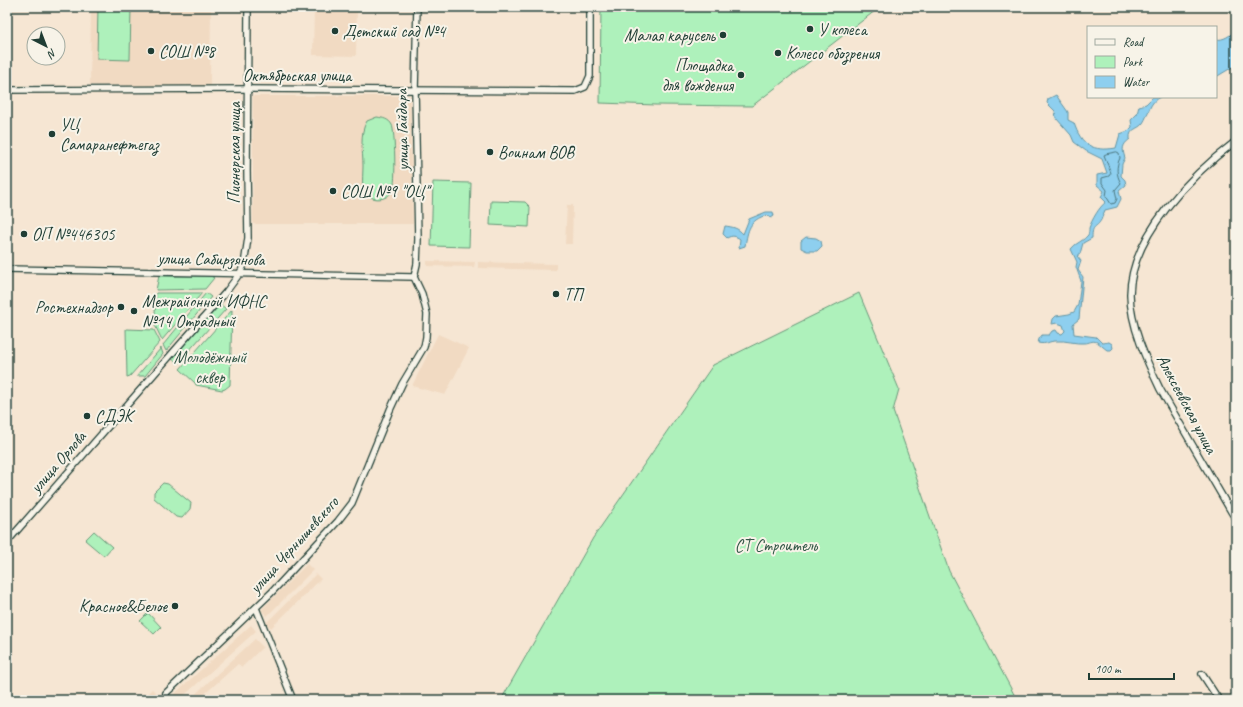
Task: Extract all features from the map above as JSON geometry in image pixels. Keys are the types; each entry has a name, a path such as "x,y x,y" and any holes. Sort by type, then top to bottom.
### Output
{"street":[{"name":"Пионерская улица","path":"240,274 244,265 248,238 248,7"},
{"name":"улица Гайдара","path":"414,277 417,264 418,245 415,90 417,7"},
{"name":"Октябрьская улица","path":"7,90 248,89 575,91 585,87 590,76 590,7"},
{"name":"Алексеевская улица","path":"1236,141 1192,178 1166,209 1145,243 1139,256 1130,293 1131,305 1138,333 1152,372 1160,389 1236,520"},
{"name":"улица Сабирзянова","path":"7,269 414,277"},
{"name":"улица Орлова","path":"7,542 240,274"},
{"name":"улица Чернышевского","path":"166,693 256,608 338,521 354,498 402,384 424,347 427,314 422,294 414,277"},
{"path":"256,608 293,700"},
{"path":"1202,674 1219,700"}],"shaded area":[{"name":"СОШ №8","path":"91,7 211,7 210,86 90,85"},
{"name":"Детский сад №4","path":"314,7 357,7 356,56 313,55"},
{"name":"СОШ №9 \"ОЦ\"","path":"253,96 410,96 413,224 253,224"},
{"path":"567,205 573,205 572,244 565,244"},
{"path":"427,261 475,262 474,267 427,266"},
{"path":"478,262 556,264 556,270 478,268"},
{"path":"438,334 469,348 445,395 412,386"},
{"path":"307,564 313,570 267,616 261,610"},
{"path":"316,574 321,579 271,628 266,623"},
{"path":"251,625 256,631 179,700 175,700 172,696"},
{"path":"255,639 263,647 242,667 238,664 198,700 189,700"},
{"path":"152,689 159,696 156,700 141,700"}],"green space":[{"path":"98,7 131,7 130,60 97,59"},
{"path":"601,7 880,7 752,106 600,103"},
{"path":"377,117 388,120 392,125 395,168 393,189 387,197 377,199 368,196 363,187 362,143 363,131 367,121"},
{"path":"433,182 471,183 469,247 431,246"},
{"path":"491,201 525,202 530,207 529,227 490,225"},
{"path":"159,276 211,276 214,278 205,289 156,290"},
{"path":"156,293 202,293 162,340 151,317 155,314"},
{"path":"206,293 211,297 166,351 163,345"},
{"name":"СТ Строитель","path":"859,293 899,389 893,411 949,571 1017,700 501,700 593,538 713,365"},
{"path":"220,304 226,309 178,363 172,359"},
{"name":"Молодёжный сквер","path":"232,310 230,385 222,390 196,385 180,369"},
{"path":"126,329 154,330 160,342 130,376 127,377"},
{"path":"161,348 163,354 145,376 137,376"},
{"path":"163,483 168,484 191,503 190,509 182,518 176,517 154,498 154,492"},
{"path":"94,531 112,547 104,556 85,540"},
{"path":"148,613 161,627 154,634 140,621"}],"water":[{"path":"1236,30 1236,65 1217,76 1217,39 1229,36"},
{"path":"1056,95 1068,112 1068,120 1074,123 1080,137 1084,142 1094,148 1108,149 1116,148 1120,134 1128,131 1132,127 1131,120 1137,114 1139,106 1146,104 1152,98 1158,98 1150,108 1143,123 1132,131 1130,139 1124,145 1123,150 1125,158 1122,164 1121,176 1125,180 1126,185 1119,191 1121,199 1117,207 1105,210 1101,220 1094,229 1092,238 1083,243 1080,254 1077,256 1081,261 1078,270 1083,277 1079,319 1073,324 1074,334 1096,337 1102,343 1109,342 1112,344 1113,348 1111,350 1107,350 1095,341 1086,343 1053,341 1043,344 1038,343 1042,335 1049,335 1052,331 1056,330 1058,333 1062,334 1065,331 1063,325 1057,323 1052,324 1053,319 1056,316 1074,312 1078,305 1081,281 1076,267 1077,262 1071,249 1088,235 1089,228 1094,218 1106,202 1101,197 1104,191 1097,185 1097,175 1107,173 1102,159 1086,151 1074,142 1071,135 1056,118 1055,111 1047,103 1048,99"},
{"path":"766,212 773,212 774,216 771,218 767,215 761,217 750,226 745,246 739,248 740,239 734,236 727,238 723,234 725,226 735,228 743,234 749,219"},
{"path":"806,237 816,238 821,241 822,246 817,251 807,251 801,248 801,241"}],"place":[{"name":"У колеса","path":"810,29"},
{"name":"Детский сад №4","path":"335,31"},
{"name":"Малая карусель","path":"723,35"},
{"name":"СОШ №8","path":"151,51"},
{"name":"Колесо обозрения","path":"778,53"},
{"name":"Площадка для вождения","path":"741,75"},
{"name":"УЦ Самаранефтегаз","path":"52,134"},
{"name":"Воинам ВОВ","path":"490,152"},
{"name":"СОШ №9 \"ОЦ\"","path":"333,191"},
{"name":"ОП №446305","path":"24,234"},
{"name":"ТП","path":"556,294"},
{"name":"Ростехнадзор","path":"121,307"},
{"name":"Межрайонной ИФНС №14 Отрадный","path":"134,311"},
{"name":"СДЭК","path":"87,416"},
{"name":"Красное&Белое","path":"175,606"}]}
